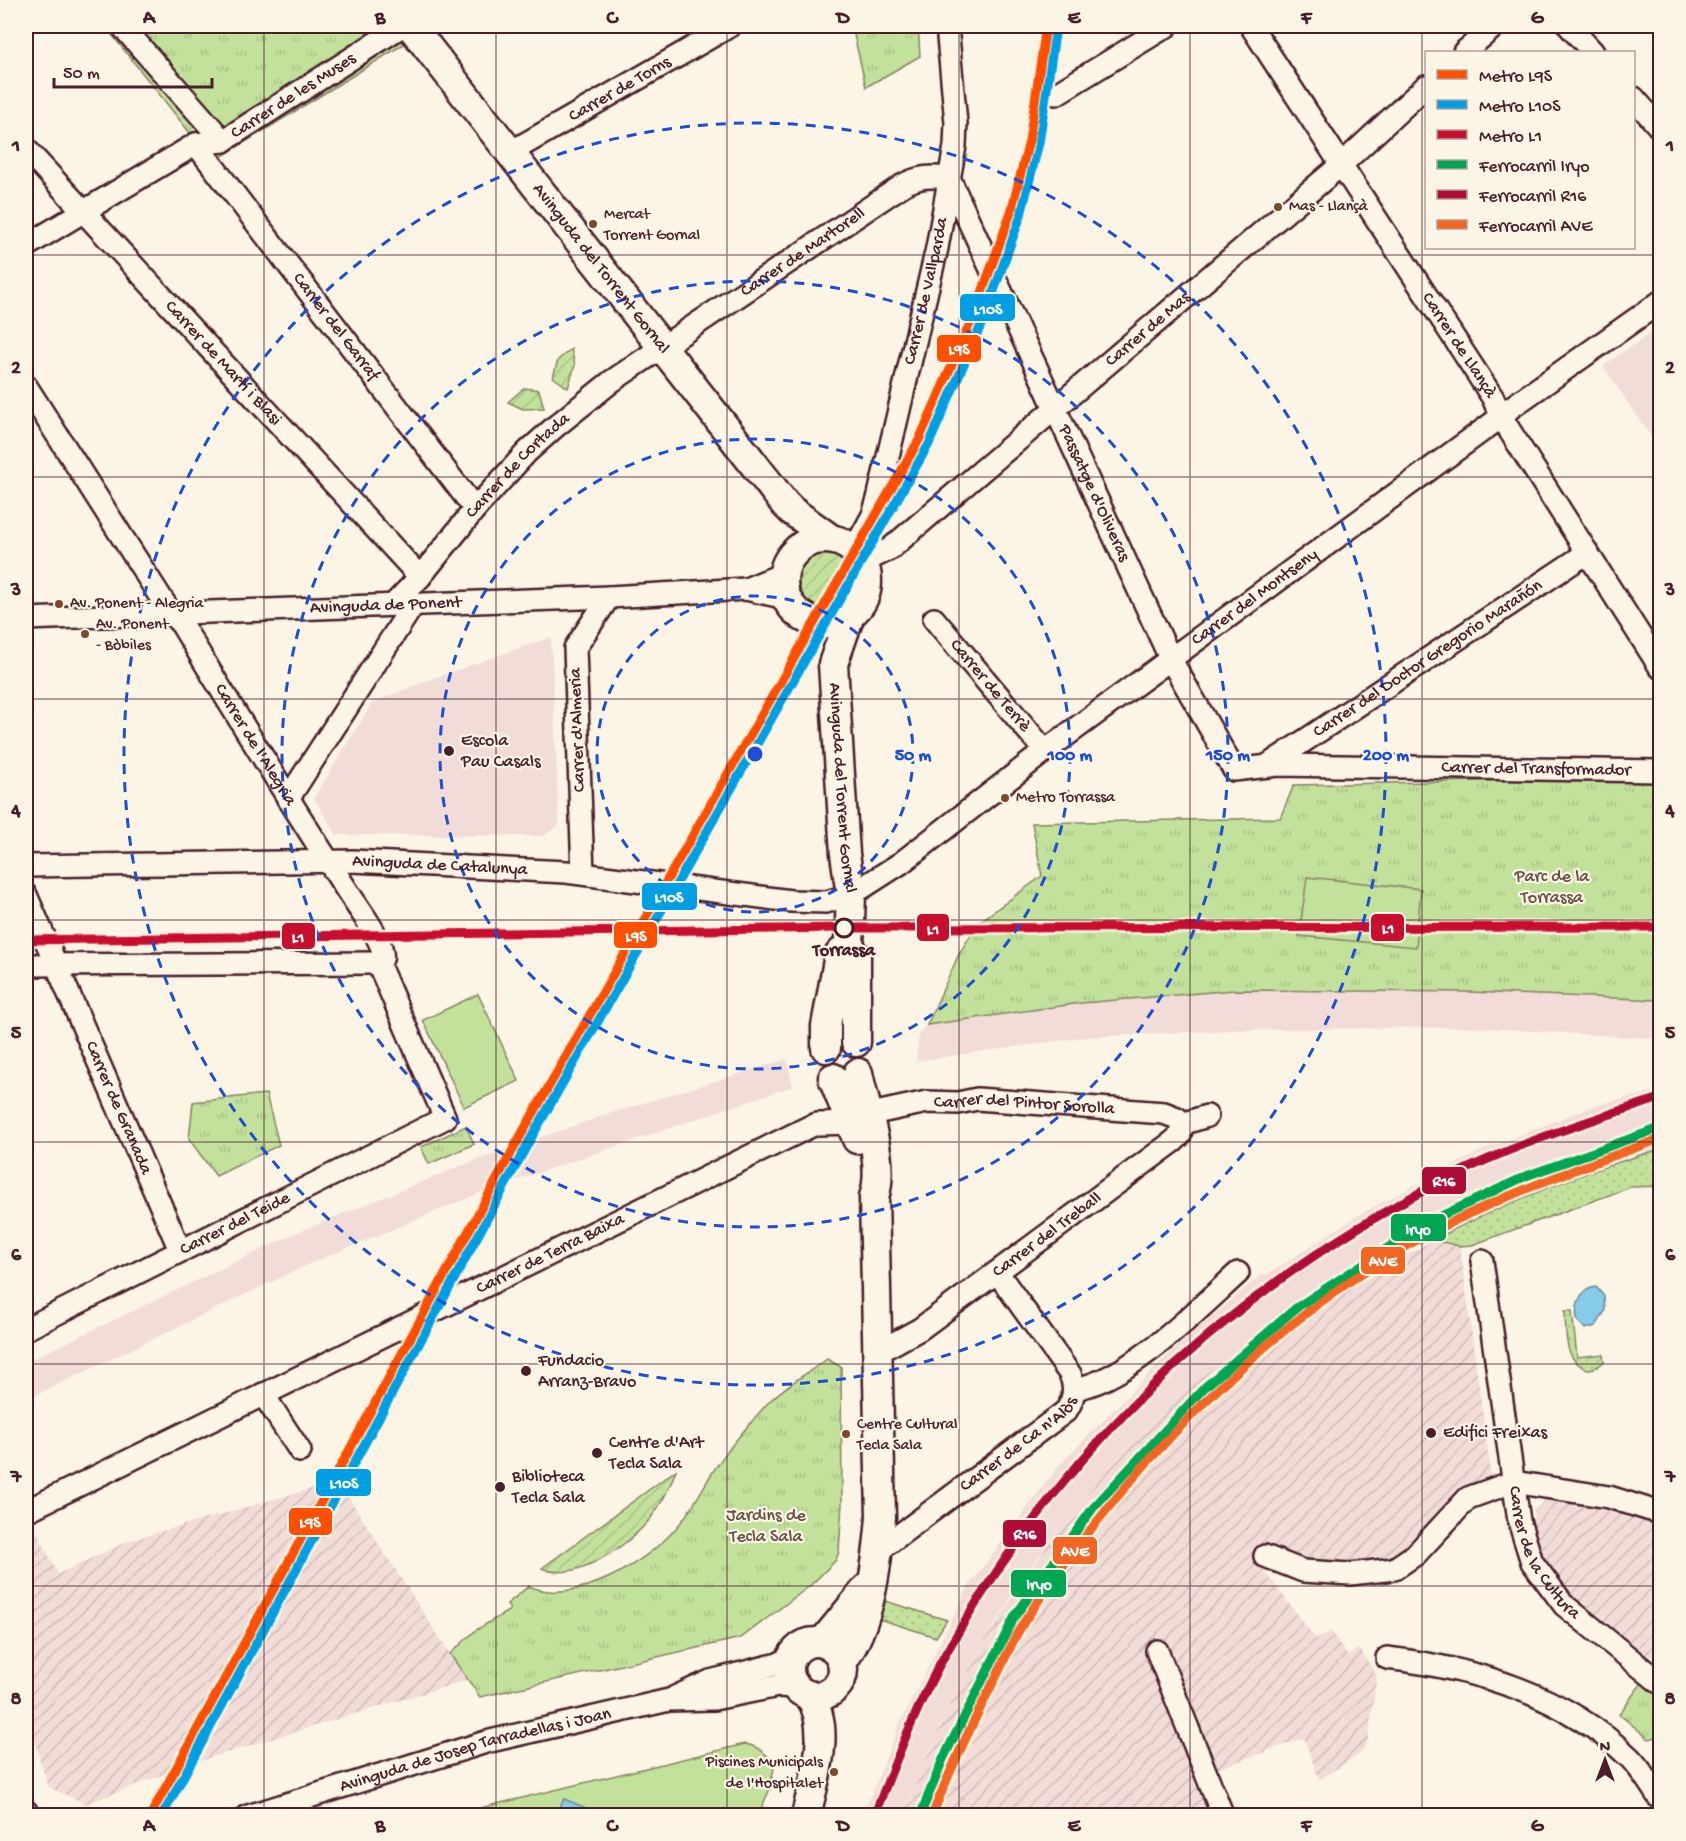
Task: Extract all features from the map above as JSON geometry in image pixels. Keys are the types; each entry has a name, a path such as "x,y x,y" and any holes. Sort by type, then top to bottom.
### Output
{"street":[{"path":"122,26 223,141"},
{"name":"Carrer de les Muses","path":"26,246 196,144 223,141 412,26"},
{"name":"Avinguda del Torrent Gornal","path":"412,26 508,153 792,511 849,550"},
{"name":"Carrer de Torns","path":"508,153 730,26"},
{"name":"Carrer de Vallparda","path":"849,550 873,515 878,499 937,248 956,123 947,26"},
{"path":"1056,94 1167,26"},
{"name":"Carrer de Llançà","path":"1251,26 1493,398 1501,417 1660,667"},
{"path":"1465,51 1495,26"},
{"path":"1569,26 1592,51"},
{"name":"Carrer de Mas","path":"849,550 890,549 1342,164 1425,87"},
{"path":"1635,99 1660,128"},
{"name":"Carrer del Garraf","path":"196,144 475,509"},
{"name":"Carrer de Martí i Blasi","path":"26,149 420,577"},
{"name":"Carrer de Martorell","path":"662,347 903,185 924,176 949,178"},
{"name":"Passatge d'Oliveras","path":"949,178 1171,660 1234,770 1268,765"},
{"name":"Carrer del Montseny","path":"851,895 901,863 1045,752 1509,409 1660,302"},
{"name":"Carrer de Cortada","path":"288,799 420,577 475,509 527,452 555,426 612,381 662,347"},
{"name":"Carrer de l'Alegria","path":"26,386 170,612 183,625 384,952 378,963 445,1118"},
{"path":"786,578 805,543 849,550 867,585 864,596 850,615 831,623 810,621 792,608 786,578 792,533 792,511"},
{"name":"Carrer del Doctor Gregorio Marañón","path":"1268,765 1587,553"},
{"name":"Avinguda de Ponent","path":"26,619 609,597 746,589 786,578"},
{"name":"Carrer d'Almeria","path":"584,874 575,648 609,597"},
{"name":"Avinguda del Torrent Gornal","path":"850,615 833,664 845,854 851,895 849,945 856,956 856,1042"},
{"name":"Carrer de Terrè","path":"934,619 1045,752"},
{"name":"Avinguda del Torrent Gornal","path":"810,621 833,664"},
{"name":"Carrer del Transformador","path":"1268,765 1660,771"},
{"name":"Avinguda de Catalunya","path":"26,866 328,861 584,874 791,901 826,902 851,895"},
{"name":"Carrer de Granada","path":"26,895 180,1250"},
{"name":"Avinguda del Torrent Gornal","path":"826,1048 826,1026 839,955 849,945"},
{"path":"26,965 378,963"},
{"path":"803,1691 828,1694 835,1662 854,1645 866,1613 878,1551 881,1472 874,1197 879,1183 878,1163 859,1119 846,1075"},
{"name":"Carrer del Pintor Sorolla","path":"859,1119 927,1102 958,1103 977,1099 1164,1113 1177,1118 1182,1124"},
{"path":"1182,1124 1207,1116"},
{"name":"Carrer del Teide","path":"26,1329 445,1118"},
{"name":"Carrer de Terra Baixa","path":"26,1511 809,1127 859,1119"},
{"name":"Carrer del Treball","path":"878,1352 920,1329 1174,1141 1180,1135 1182,1124"},
{"path":"1482,1261 1513,1482 1609,1497 1660,1513"},
{"path":"997,1272 1070,1374 1074,1389"},
{"name":"Carrer de Ca n'Alòs","path":"878,1551 1066,1410 1071,1404 1074,1389 1092,1386 1153,1347 1238,1273"},
{"path":"263,1394 300,1451"},
{"name":"Carrer de la Cultura","path":"1265,1556 1303,1570 1350,1574 1394,1569 1416,1554 1468,1498 1513,1482 1519,1521 1532,1562 1564,1605 1660,1683"},
{"path":"806,1813 816,1771 821,1730 819,1712 789,1672 792,1656 804,1644 835,1662"},
{"path":"1157,1651 1223,1815"},
{"name":"Avinguda de Josep Tarradellas i Joan","path":"669,1700 710,1680 778,1664 792,1656"},
{"path":"1387,1658 1434,1664 1514,1686 1555,1703 1592,1726 1632,1760 1660,1799"},
{"path":"816,1771 829,1742 840,1696 835,1662"},
{"name":"Avinguda de Josep Tarradellas i Joan","path":"248,1815 370,1776 486,1743 669,1700 714,1699 778,1686 803,1691"}],"shaded area":[{"path":"1660,326 1660,450 1603,366"},
{"name":"Escola Pau Casals","path":"551,637 559,825 544,836 337,835 314,798 372,703 423,682"},
{"path":"1235,990 1470,992 1660,1000 1660,1039 1468,1027 1234,1030 1086,1037 916,1061 919,1033 927,1025 1081,1003"},
{"path":"787,1059 793,1086 485,1191 309,1264 26,1400 26,1362 298,1232 476,1160 611,1113"},
{"path":"1660,1090 1660,1149 1605,1165 1500,1205 1380,1259 1304,1313 1288,1334 1258,1363 1180,1394 1116,1459 1060,1526 1018,1586 986,1638 947,1711 902,1815 863,1816 898,1728 968,1587 1059,1465 1175,1348 1262,1274 1268,1274 1362,1213 1485,1149 1596,1105"},
{"path":"1433,1240 1460,1246 1492,1482 1392,1562 1261,1566 1316,1639 1331,1631 1348,1656 1359,1648 1377,1675 1368,1741 1361,1753 1319,1780 1304,1738 1228,1765 1197,1778 1210,1815 902,1816 947,1711 986,1638 1060,1526 1116,1459 1180,1394 1241,1345 1259,1362 1331,1300"},
{"path":"338,1481 467,1680 196,1762 86,1804 48,1787 26,1712 26,1525 32,1522 58,1574 128,1541"},
{"path":"1558,1497 1660,1520 1660,1665 1570,1596 1539,1561 1532,1525 1534,1511 1545,1500"}],"green space":[{"path":"105,26 390,26 404,44 213,162"},
{"path":"852,26 918,26 920,56 866,87"},
{"path":"571,349 575,365 568,388 553,377 558,360"},
{"path":"524,388 539,390 544,408 523,409 508,402"},
{"path":"826,552 842,557 850,565 855,581 850,597 842,605 826,610 810,605 802,597 797,581 802,565 810,557"},
{"name":"Parc de la Torrassa","path":"1660,777 1660,1000 1470,992 1235,990 1081,1003 927,1025 959,954 978,923 1042,876 1032,823 1280,818 1294,785"},
{"path":"1307,877 1421,889 1416,947 1299,936"},
{"path":"478,994 519,1081 464,1107 423,1020"},
{"path":"266,1094 279,1145 216,1176 189,1139 193,1102"},
{"path":"466,1126 474,1144 429,1164 421,1147"},
{"path":"1660,1149 1660,1186 1631,1187 1472,1245 1460,1246 1433,1240 1545,1189"},
{"path":"1565,1311 1572,1311 1577,1357 1603,1354 1604,1362 1595,1368 1588,1369 1580,1365 1570,1353 1566,1337"},
{"name":"Jardins de Tecla Sala","path":"827,1359 841,1367 842,1504 839,1551 836,1560 811,1585 741,1638 480,1697 450,1654 476,1630 510,1610 507,1604 529,1586 547,1591 567,1591 588,1586 629,1567 648,1554 682,1521 721,1459 771,1399"},
{"path":"676,1470 665,1496 650,1519 616,1550 601,1559 570,1571 555,1572 542,1568"},
{"path":"885,1601 947,1620 936,1637 879,1619"},
{"path":"1643,1681 1660,1693 1660,1736 1649,1739 1619,1714"},
{"name":"Piscines Municipals de l'Hospitalet","path":"745,1744 763,1752 770,1759 774,1768 770,1789 758,1815 447,1816"}],"water":[{"path":"1596,1287 1604,1296 1605,1311 1596,1326 1585,1329 1577,1320 1579,1299 1590,1288"},
{"path":"564,1799 603,1815 556,1815"}],"metro line":[{"name":"L9S","path":"150,1816 521,1135 919,440 975,312 1011,212 1029,141 1046,26"},
{"name":"L10S","path":"162,1816 530,1140 929,444 985,316 1021,215 1039,143 1056,27"},
{"name":"L1","path":"26,940 844,928 1660,927"}],"rail line":[{"name":"R16","path":"874,1816 907,1733 935,1672 992,1578 1043,1507 1099,1441 1159,1380 1223,1323 1292,1271 1365,1224 1442,1181 1495,1156 1549,1135 1660,1098"},
{"name":"Iryo","path":"920,1816 943,1759 1015,1616 1093,1508 1204,1388 1296,1308 1424,1224 1526,1176 1660,1128"},
{"name":"AVE","path":"932,1816 970,1730 1026,1619 1065,1563 1108,1508 1205,1402 1258,1353 1314,1308 1371,1267 1458,1219 1572,1171 1660,1139"}],"place":[{"name":"Mas - Llançà","path":"1278,207"},
{"name":"Mercat Torrent Gornal","path":"593,224"},
{"name":"Av. Ponent - Alegria","path":"59,604"},
{"name":"Av. Ponent - Bòbiles","path":"85,634"},
{"name":"Escola Pau Casals","path":"449,751"},
{"name":"Metro Torrassa","path":"1005,798"},
{"name":"Torrassa","path":"844,928"},
{"name":"Fundacio Arranz-Bravo","path":"526,1371"},
{"name":"Edifici Freixas","path":"1431,1433"},
{"name":"Centre Cultural Tecla Sala","path":"846,1434"},
{"name":"Centre d'Art Tecla Sala","path":"597,1453"},
{"name":"Biblioteca Tecla Sala","path":"500,1487"},
{"name":"Piscines Municipals de l'Hospitalet","path":"834,1772"}]}
